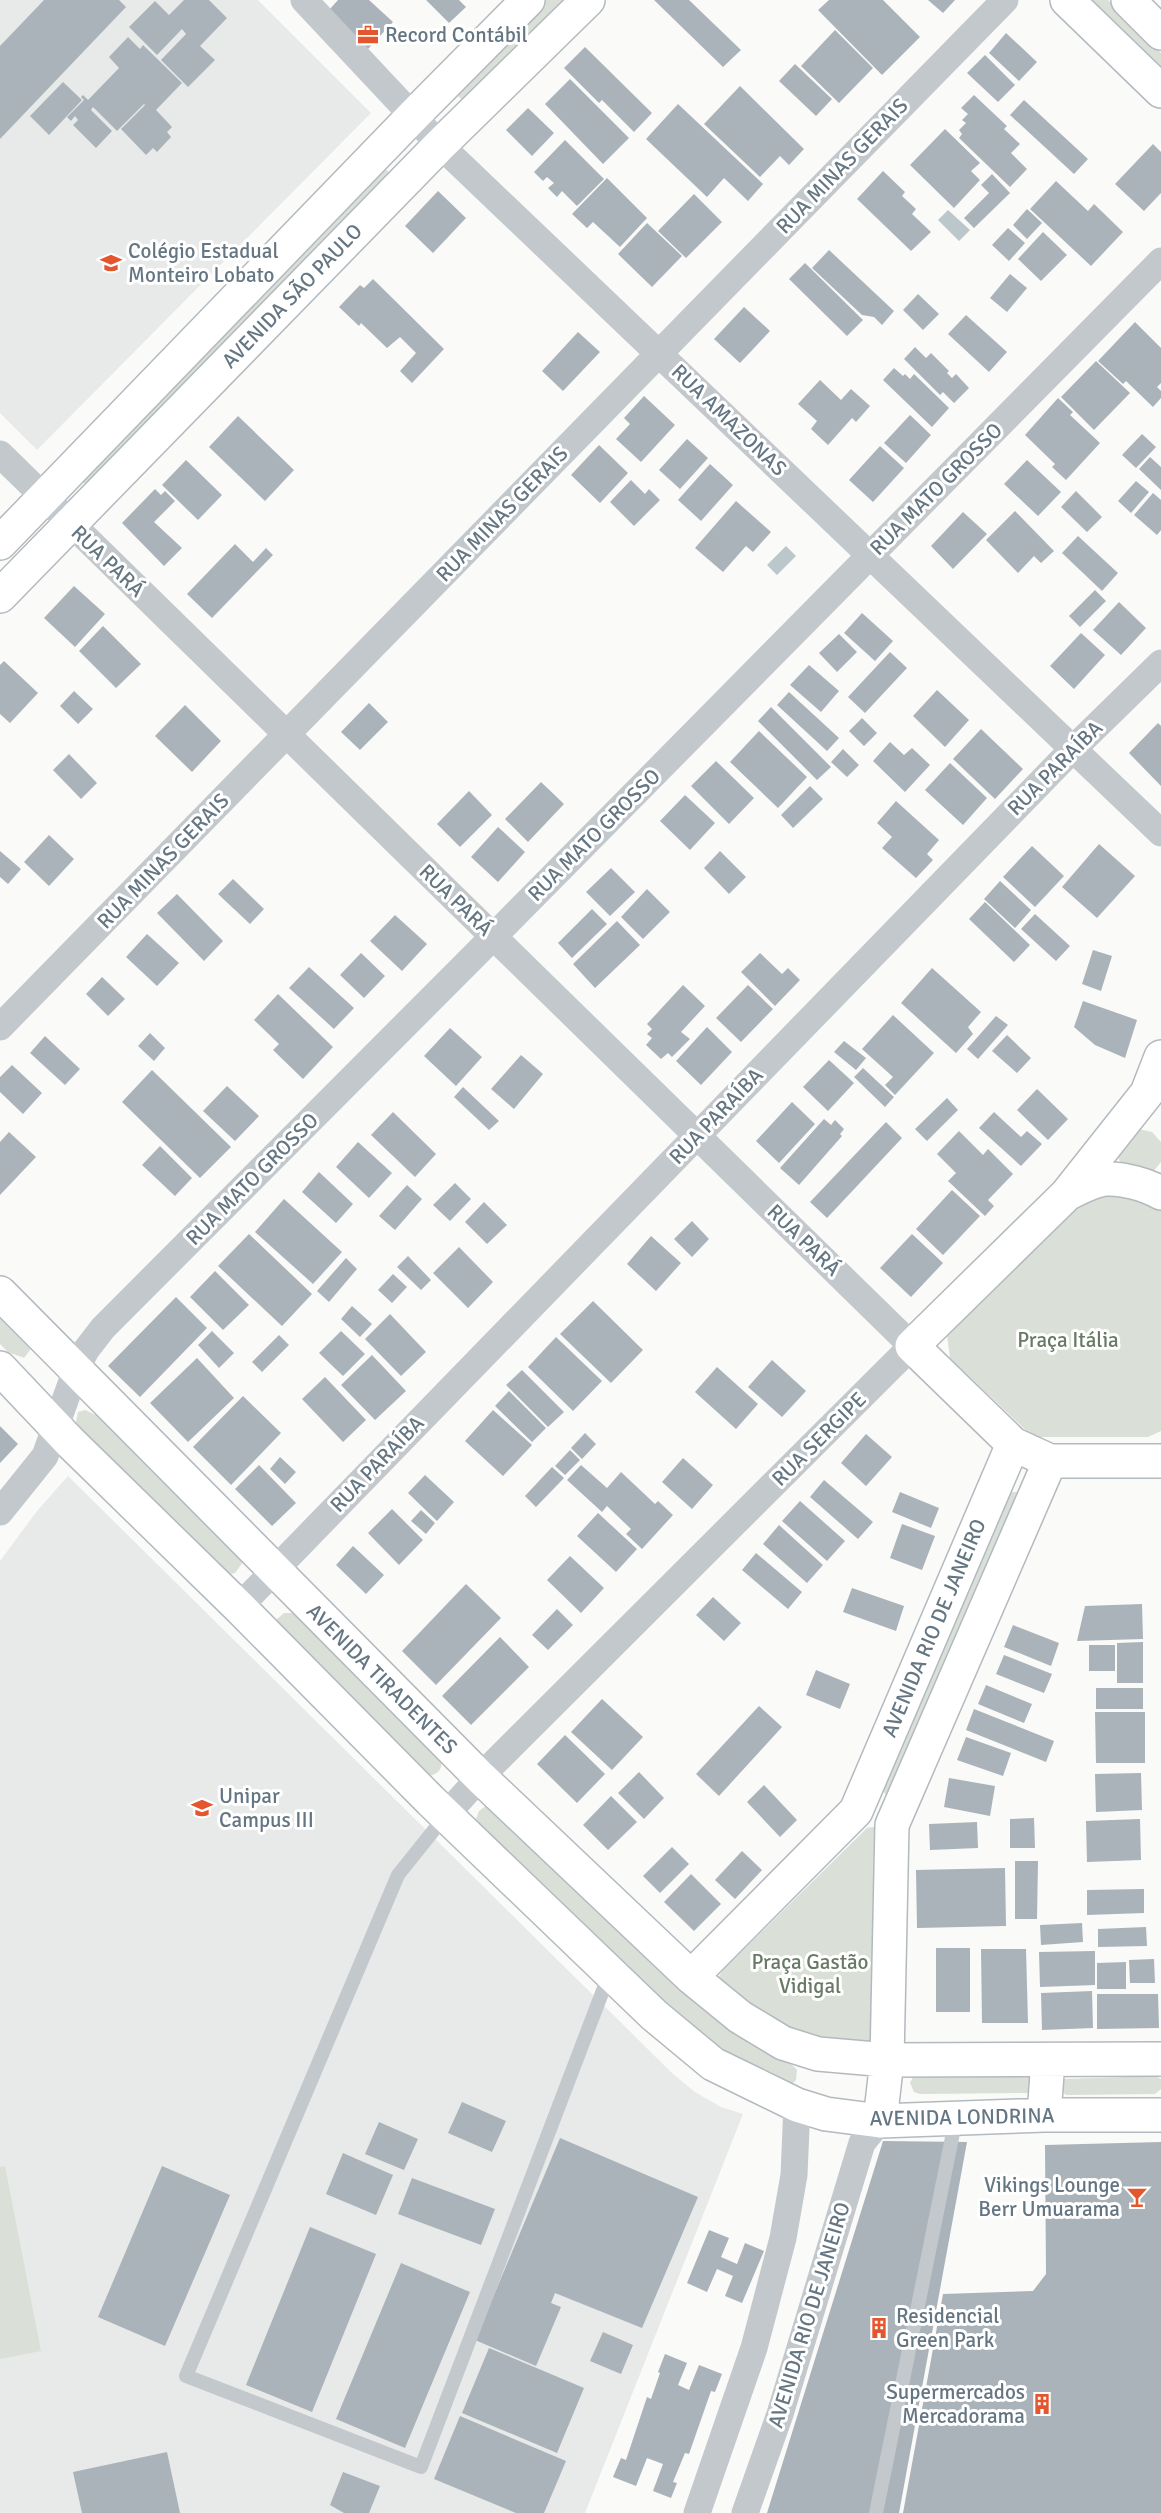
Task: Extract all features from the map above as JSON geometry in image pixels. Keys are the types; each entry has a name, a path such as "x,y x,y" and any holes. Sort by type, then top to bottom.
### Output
{"street":[{"name":"RUA AMAZONAS","path":"304,0 440,145 1161,833"},
{"name":"AVENIDA SÃO PAULO","path":"0,543 528,0"},
{"name":"AVENIDA SÃO PAULO","path":"0,596 440,145 588,0"},
{"name":"RUA MINAS GERAIS","path":"0,1027 1005,0"},
{"path":"1067,0 1161,92"},
{"path":"1128,0 1161,33"},
{"name":"RUA MATO GROSSO","path":"0,1512 45,1456 76,1370 86,1350 104,1328 1161,261"},
{"name":"RUA PARÁ","path":"0,454 912,1346"},
{"name":"RUA PARAÍBA","path":"239,1606 1073,749 1161,663"},
{"path":"1154,1096 1161,1058"},
{"name":"RUA SERGIPE","path":"446,1815 480,1777 1067,1194 1154,1096"},
{"path":"1067,1194 1107,1179 1138,1184 1161,1193"},
{"name":"AVENIDA TIRADENTES","path":"0,1293 480,1777 691,1977 740,2018 783,2043 819,2054 887,2060"},
{"path":"912,1346 1013,1444 1050,1461 1161,1461"},
{"path":"0,1368 446,1815 654,2015 712,2064 782,2099 794,2175 783,2238 754,2348 697,2513"},
{"name":"AVENIDA RIO DE JANEIRO","path":"856,1811 1013,1444"},
{"name":"AVENIDA RIO DE JANEIRO","path":"892,1825 1050,1461"},
{"path":"691,1977 856,1811 892,1825 887,2060 880,2121"},
{"path":"887,2060 1161,2059"},
{"path":"1044,2115 1048,2060"},
{"name":"AVENIDA LONDRINA","path":"782,2099 826,2114 880,2121 1044,2115 1161,2115"},
{"name":"AVENIDA RIO DE JANEIRO","path":"745,2513 780,2414 862,2143 880,2121"}],"lane":[{"path":"446,1815 398,1875 186,2376 421,2468 610,1971"},
{"path":"876,2513 956,2118"}],"shaded area":[{"name":"Colégio Estadual Monteiro Lobato","path":"0,0 258,0 371,113 37,450 0,413"},
{"path":"948,210 970,230 959,241 938,220"},
{"path":"786,546 796,556 777,575 767,565"},
{"name":"Unipar Campus III","path":"68,1476 673,2074 695,2092 721,2107 743,2114 585,2513 0,2513 0,1561 37,1511"}],"green space":[{"path":"545,0 572,0 467,105 454,92"},
{"path":"1081,0 1108,0 1161,53 1161,79"},
{"path":"381,165 395,178 93,492 79,478"},
{"path":"1138,1129 1152,1132 1161,1142 1161,1162 1152,1173 1123,1168 1117,1155"},
{"name":"Praça Itália","path":"1101,1191 1161,1206 1161,1431 1148,1437 1037,1437 1031,1435 950,1358 947,1335 1064,1212"},
{"path":"0,1309 33,1346 24,1358 8,1352 0,1344"},
{"path":"85,1410 96,1415 241,1554 243,1562 235,1573 228,1575 75,1427 78,1412"},
{"path":"1009,1492 1018,1492 1024,1498 887,1795 881,1790"},
{"path":"284,1613 300,1616 442,1760 438,1772 425,1776 275,1627 276,1620"},
{"path":"487,1805 696,2004 741,2037 793,2066 797,2070 796,2080 791,2085 747,2071 631,1977 479,1823 476,1819 479,1811"},
{"name":"Praça Gastão Vidigal","path":"867,1828 878,1828 871,2041 866,2046 786,2035 717,1979 724,1969"},
{"path":"1033,2074 1029,2093 920,2094 914,2092 910,2083 914,2075"},
{"path":"1156,2076 1161,2079 1161,2089 1155,2094 1066,2095 1061,2091 1060,2082 1064,2079"},
{"path":"5,2166 41,2351 0,2359 0,2167"}],"building":[{"path":"44,0 119,0 126,7 0,139 0,46"},
{"path":"184,0 209,0 227,18 200,46 215,60 188,87 161,60 186,34 182,29 157,55 129,27 155,1 169,15"},
{"name":"Record Contábil","path":"338,0 369,0 393,22 368,49 329,10"},
{"path":"426,0 459,0 466,7 449,23"},
{"path":"654,0 689,0 741,50 723,67"},
{"path":"829,0 883,0 920,37 882,75 818,10"},
{"path":"928,0 955,0 943,13"},
{"path":"835,30 873,68 839,103 801,66"},
{"path":"1006,33 1037,62 1019,81 989,53"},
{"path":"128,37 140,49 143,45 182,83 156,110 172,127 167,132 171,137 157,152 153,148 146,155 121,129 145,105 158,117 144,104 117,131 93,107 91,110 112,131 96,148 73,125 78,120 75,116 71,121 67,117 84,100 81,97 83,95 88,100 119,68 109,57"},
{"path":"585,47 652,113 634,132 602,100 599,103 564,68"},
{"path":"985,55 1015,85 998,102 967,73"},
{"path":"795,64 832,99 816,116 779,81"},
{"path":"570,79 629,138 603,164 545,104"},
{"path":"63,82 82,100 49,135 30,116"},
{"path":"740,86 804,149 789,165 780,156 760,177 704,124"},
{"path":"974,95 1007,126 1004,129 1020,144 1011,153 1027,169 1010,187 959,138 962,134 959,130 966,123 962,120 968,114 961,108"},
{"path":"1024,100 1088,159 1074,174 1010,115"},
{"path":"678,104 763,184 748,201 724,178 707,197 646,139"},
{"path":"528,108 554,133 532,156 506,130"},
{"path":"945,129 980,163 971,171 980,180 954,208 910,165"},
{"path":"565,140 604,179 577,206 562,191 557,197 548,188 554,183 547,177 543,181 534,172"},
{"path":"1153,144 1161,152 1161,193 1144,211 1115,184"},
{"path":"883,171 905,192 902,196 916,209 912,214 931,232 911,251 857,199"},
{"path":"992,174 1010,193 974,228 964,218 989,193 981,185"},
{"path":"607,178 647,218 620,247 593,222 587,228 572,214"},
{"path":"1056,181 1088,211 1094,204 1123,232 1091,266 1030,209"},
{"path":"438,191 466,218 433,253 405,226"},
{"path":"694,194 722,222 686,258 658,231"},
{"path":"1027,209 1042,223 1027,239 1013,225"},
{"path":"647,223 682,256 652,287 618,254"},
{"path":"1008,228 1025,243 1009,261 992,245"},
{"path":"1043,232 1067,255 1041,281 1018,259"},
{"path":"829,250 894,311 882,325 874,317 862,315 812,268"},
{"path":"805,263 863,320 847,336 789,279"},
{"path":"1010,274 1027,288 1007,312 990,298"},
{"path":"373,279 444,349 412,383 400,371 416,353 400,337 387,348 361,323 359,326 339,307 360,285 364,288"},
{"path":"918,294 939,314 923,330 903,310"},
{"path":"744,307 770,331 740,363 714,339"},
{"path":"966,315 1007,352 989,372 948,334"},
{"path":"1135,322 1161,348 1161,383 1157,387 1161,391 1161,398 1153,407 1126,381 1123,384 1098,361"},
{"path":"578,332 600,352 563,391 542,371"},
{"path":"915,347 926,358 931,353 949,371 947,373 952,378 956,374 969,388 954,403 943,392 940,395 904,359"},
{"path":"1096,361 1130,393 1094,430 1061,397"},
{"path":"894,368 910,379 914,374 949,408 932,427 883,380"},
{"path":"820,380 841,400 851,389 870,406 856,422 852,418 828,445 811,429 817,421 798,404"},
{"path":"644,396 675,425 641,462 616,439 630,424 624,418"},
{"path":"1058,398 1073,412 1070,415 1100,443 1066,480 1052,467 1055,464 1025,435"},
{"path":"910,415 931,435 906,463 884,443"},
{"path":"238,416 294,470 265,501 209,447"},
{"path":"1142,434 1156,447 1136,468 1122,455"},
{"path":"687,439 708,458 680,489 659,470"},
{"path":"599,445 628,473 600,503 571,475"},
{"path":"880,446 904,468 873,502 849,480"},
{"path":"1150,457 1161,467 1161,490 1139,469"},
{"path":"186,460 222,495 198,520 162,485"},
{"path":"1027,460 1061,492 1038,516 1004,484"},
{"path":"710,464 733,485 701,521 678,500"},
{"path":"631,480 645,494 649,489 660,500 634,526 610,502"},
{"path":"1136,481 1149,492 1131,513 1118,501"},
{"path":"155,489 161,495 165,491 175,501 154,522 182,548 164,566 122,523"},
{"path":"1076,491 1102,517 1087,532 1061,507"},
{"path":"1153,493 1161,500 1161,530 1157,535 1134,515"},
{"path":"736,501 771,532 753,552 746,546 723,572 695,548"},
{"path":"1015,511 1054,551 1041,563 1034,556 1018,573 986,540"},
{"path":"963,512 987,534 953,569 931,546"},
{"path":"1078,536 1118,573 1102,591 1062,553"},
{"path":"235,544 253,562 266,548 273,555 212,618 187,594"},
{"path":"74,586 105,614 75,647 44,618"},
{"path":"1095,590 1106,601 1080,627 1069,616"},
{"path":"1119,602 1146,628 1121,655 1093,630"},
{"path":"862,613 893,641 875,661 844,633"},
{"path":"103,626 141,664 116,688 79,651"},
{"path":"1081,633 1105,655 1074,689 1050,666"},
{"path":"839,634 857,652 837,672 819,653"},
{"path":"890,652 907,668 865,713 848,697"},
{"path":"4,661 38,693 10,723 0,714 0,665"},
{"path":"809,665 839,691 821,712 790,685"},
{"path":"937,690 969,720 945,747 913,716"},
{"path":"74,691 93,709 78,724 60,706"},
{"path":"789,692 839,738 827,751 777,705"},
{"path":"369,703 388,722 360,750 341,732"},
{"path":"185,705 221,741 192,772 155,736"},
{"path":"771,707 831,767 817,780 758,721"},
{"path":"862,718 877,733 864,746 849,731"},
{"path":"1158,723 1161,726 1161,786 1129,753"},
{"path":"981,729 1023,769 995,799 953,759"},
{"path":"759,731 807,777 778,808 730,762"},
{"path":"890,742 904,755 912,748 930,765 905,792 873,761"},
{"path":"843,749 859,765 847,777 831,762"},
{"path":"69,754 97,783 81,799 53,770"},
{"path":"716,761 754,798 729,824 691,786"},
{"path":"950,763 987,798 963,825 925,790"},
{"path":"541,782 564,804 528,842 505,819"},
{"path":"810,786 823,799 793,828 781,815"},
{"path":"469,791 492,815 460,847 437,824"},
{"path":"685,795 715,823 690,850 660,821"},
{"path":"896,801 939,840 927,854 933,860 916,878 882,848 892,837 877,823"},
{"path":"498,827 525,852 498,882 471,857"},
{"path":"49,835 74,859 49,886 24,862"},
{"path":"1099,844 1135,876 1097,918 1062,887"},
{"path":"1032,846 1064,876 1035,907 1003,877"},
{"path":"0,851 21,869 8,884 0,877"},
{"path":"720,851 746,877 729,894 704,868"},
{"path":"611,868 635,892 610,916 586,892"},
{"path":"233,879 264,909 250,924 218,894"},
{"path":"1000,881 1031,910 1015,928 984,899"},
{"path":"647,889 670,912 643,939 621,917"},
{"path":"177,894 223,941 204,961 157,913"},
{"path":"985,902 1030,945 1014,962 969,919"},
{"path":"592,909 607,924 572,958 558,943"},
{"path":"1035,914 1070,946 1056,961 1021,929"},
{"path":"395,915 427,944 402,971 370,941"},
{"path":"617,921 640,945 595,988 573,964"},
{"path":"147,934 179,963 157,986 126,957"},
{"path":"1093,950 1112,956 1101,991 1082,984"},
{"path":"361,953 385,976 364,998 340,975"},
{"path":"760,953 782,974 788,968 800,980 775,1006 741,972"},
{"path":"309,967 354,1008 334,1029 289,988"},
{"path":"932,968 981,1012 968,1027 973,1034 956,1053 901,1003"},
{"path":"102,977 125,999 108,1016 86,994"},
{"path":"683,985 705,1006 681,1032 690,1039 672,1057 668,1053 661,1059 646,1045 652,1038 647,1034 652,1029 647,1024"},
{"path":"748,985 773,1009 741,1042 716,1018"},
{"path":"278,994 333,1047 303,1079 273,1050 279,1044 254,1020"},
{"path":"1083,1001 1137,1020 1125,1058 1095,1045 1074,1027"},
{"path":"893,1015 934,1053 895,1095 885,1085 893,1077 862,1049"},
{"path":"996,1016 1008,1025 978,1059 967,1049"},
{"path":"707,1027 732,1052 701,1085 676,1061"},
{"path":"450,1028 482,1057 456,1086 424,1056"},
{"path":"150,1033 165,1048 154,1061 138,1046"},
{"path":"1007,1035 1031,1058 1017,1073 992,1051"},
{"path":"45,1036 80,1069 65,1085 30,1053"},
{"path":"844,1041 866,1058 856,1070 834,1052"},
{"path":"521,1055 543,1074 514,1109 491,1089"},
{"path":"829,1060 854,1083 828,1111 803,1087"},
{"path":"12,1065 42,1093 23,1114 0,1092 0,1077"},
{"path":"863,1068 894,1097 885,1107 854,1077"},
{"path":"152,1070 231,1147 200,1178 122,1102"},
{"path":"227,1086 259,1116 235,1141 203,1111"},
{"path":"463,1087 499,1121 489,1130 454,1097"},
{"path":"1037,1089 1068,1119 1048,1140 1017,1110"},
{"path":"947,1098 958,1110 927,1141 915,1129"},
{"path":"792,1102 815,1124 779,1163 756,1141"},
{"path":"393,1112 436,1154 415,1177 371,1135"},
{"path":"994,1112 1021,1137 1027,1131 1042,1144 1021,1166 979,1128"},
{"path":"824,1119 831,1125 835,1120 844,1129 840,1134 842,1136 799,1185 780,1168"},
{"path":"886,1122 902,1138 827,1218 810,1202"},
{"path":"959,1131 983,1155 988,1149 1013,1174 988,1200 994,1206 985,1216 948,1181 956,1173 937,1154"},
{"path":"9,1132 36,1157 0,1195 0,1142"},
{"path":"358,1142 392,1173 369,1198 336,1167"},
{"path":"160,1146 192,1178 175,1196 142,1165"},
{"path":"319,1172 353,1204 336,1223 302,1192"},
{"path":"455,1183 471,1199 450,1221 433,1205"},
{"path":"407,1185 422,1199 395,1230 379,1216"},
{"path":"952,1190 980,1216 943,1255 916,1229"},
{"path":"284,1199 342,1252 313,1284 255,1232"},
{"path":"484,1202 507,1225 487,1244 465,1222"},
{"path":"692,1221 709,1239 692,1257 674,1239"},
{"path":"249,1234 312,1294 282,1326 218,1266"},
{"path":"912,1234 943,1263 911,1297 880,1268"},
{"path":"651,1236 681,1263 656,1291 627,1264"},
{"path":"459,1247 493,1282 468,1308 433,1273"},
{"path":"408,1256 431,1280 421,1290 397,1267"},
{"path":"346,1258 357,1269 329,1302 317,1291"},
{"path":"215,1271 249,1305 223,1330 190,1297"},
{"path":"393,1274 407,1287 392,1303 378,1290"},
{"path":"176,1297 207,1328 140,1397 108,1366"},
{"path":"593,1301 643,1350 611,1383 560,1334"},
{"path":"352,1306 372,1324 360,1337 341,1319"},
{"path":"390,1314 426,1352 401,1376 365,1339"},
{"path":"212,1331 234,1353 219,1368 198,1345"},
{"path":"341,1331 365,1354 343,1376 319,1353"},
{"path":"279,1335 289,1345 262,1372 252,1362"},
{"path":"556,1337 602,1381 573,1411 528,1367"},
{"path":"372,1355 406,1391 375,1420 341,1385"},
{"path":"197,1358 234,1398 188,1442 150,1403"},
{"path":"772,1360 806,1391 782,1417 748,1387"},
{"path":"717,1367 758,1404 736,1429 695,1392"},
{"path":"522,1370 564,1412 548,1427 506,1385"},
{"path":"325,1377 366,1420 343,1442 302,1399"},
{"path":"509,1391 546,1428 532,1442 495,1406"},
{"path":"243,1396 281,1433 231,1485 193,1447"},
{"path":"493,1410 532,1445 503,1476 465,1441"},
{"path":"0,1426 18,1444 0,1463"},
{"path":"585,1433 596,1444 582,1459 571,1448"},
{"path":"866,1434 892,1457 866,1486 841,1463"},
{"path":"570,1450 580,1460 565,1475 555,1466"},
{"path":"280,1457 296,1472 285,1484 270,1469"},
{"path":"683,1458 713,1485 692,1509 662,1482"},
{"path":"259,1465 296,1503 272,1526 235,1489"},
{"path":"581,1465 607,1488 621,1472 655,1504 658,1501 673,1515 642,1549 626,1534 631,1529 607,1506 602,1512 567,1480"},
{"path":"552,1467 564,1478 536,1507 525,1496"},
{"path":"425,1475 454,1502 437,1521 408,1493"},
{"path":"824,1480 873,1522 858,1539 810,1497"},
{"path":"900,1492 939,1508 931,1528 892,1512"},
{"path":"800,1501 845,1541 827,1561 782,1521"},
{"path":"392,1509 423,1540 399,1565 368,1533"},
{"path":"421,1510 435,1523 426,1534 411,1521"},
{"path":"598,1513 637,1549 616,1572 577,1536"},
{"path":"902,1524 935,1536 922,1570 890,1558"},
{"path":"779,1525 823,1565 807,1583 763,1544"},
{"path":"353,1546 384,1575 366,1594 336,1565"},
{"path":"756,1553 802,1592 788,1609 742,1570"},
{"path":"570,1556 604,1588 581,1613 547,1580"},
{"path":"466,1584 501,1618 436,1685 402,1651"},
{"path":"852,1588 904,1606 896,1631 843,1612"},
{"path":"713,1597 741,1623 724,1641 696,1615"},
{"path":"1142,1604 1143,1639 1077,1641 1085,1606"},
{"path":"557,1609 573,1625 548,1650 532,1635"},
{"path":"1013,1625 1059,1643 1051,1666 1004,1647"},
{"path":"500,1637 529,1667 471,1725 442,1696"},
{"path":"1143,1642 1143,1683 1117,1683 1117,1643"},
{"path":"1089,1645 1115,1645 1115,1671 1089,1671"},
{"path":"1004,1655 1052,1674 1044,1693 996,1674"},
{"path":"816,1670 850,1684 840,1709 806,1695"},
{"path":"986,1685 1032,1704 1024,1723 978,1704"},
{"path":"1096,1688 1143,1688 1143,1709 1096,1709"},
{"path":"602,1699 643,1737 612,1770 571,1732"},
{"path":"759,1706 782,1727 719,1796 696,1774"},
{"path":"974,1709 1054,1741 1046,1762 966,1730"},
{"path":"1095,1712 1145,1712 1145,1763 1096,1763"},
{"path":"565,1735 605,1774 577,1803 537,1764"},
{"path":"966,1737 1011,1753 1003,1776 957,1760"},
{"path":"639,1772 664,1798 644,1819 618,1793"},
{"path":"1141,1773 1142,1810 1096,1812 1095,1774"},
{"path":"949,1778 995,1786 990,1816 944,1807"},
{"path":"764,1785 797,1820 780,1837 747,1802"},
{"path":"611,1796 637,1822 608,1850 583,1825"},
{"path":"1034,1818 1035,1848 1010,1848 1010,1819"},
{"path":"1140,1819 1141,1860 1087,1862 1086,1821"},
{"path":"977,1822 978,1848 930,1850 929,1824"},
{"path":"672,1847 689,1864 660,1893 643,1876"},
{"path":"742,1851 762,1870 735,1899 715,1880"},
{"path":"1015,1861 1038,1861 1037,1919 1015,1919"},
{"path":"1005,1868 1006,1926 917,1928 916,1870"},
{"path":"691,1874 721,1904 694,1931 664,1902"},
{"path":"1144,1889 1144,1913 1087,1915 1087,1890"},
{"path":"1082,1923 1083,1942 1041,1945 1040,1925"},
{"path":"1146,1927 1147,1946 1098,1947 1098,1929"},
{"path":"936,1948 970,1948 970,2012 936,2012"},
{"path":"981,1949 1026,1949 1028,2023 982,2023"},
{"path":"1095,1951 1095,1985 1040,1987 1039,1952"},
{"path":"1154,1959 1155,1983 1130,1983 1129,1960"},
{"path":"1126,1962 1126,1989 1097,1989 1097,1963"},
{"path":"1092,1991 1093,2028 1042,2030 1041,1993"},
{"path":"1097,1994 1158,1994 1159,2028 1097,2029"},
{"path":"462,2102 506,2121 492,2152 448,2133"},
{"path":"379,2122 418,2139 404,2170 365,2154"},
{"path":"560,2138 698,2197 642,2328 555,2293 551,2303 561,2307 536,2366 475,2340"},
{"name":"Residencial Green Park","path":"883,2141 967,2142 899,2513 767,2513"},
{"name":"Supermercados Mercadorama","path":"1161,2142 1161,2513 903,2513 943,2294 1033,2291 1046,2274 1045,2145"},
{"path":"343,2153 393,2175 376,2215 326,2194"},
{"path":"162,2166 230,2195 165,2346 98,2317"},
{"path":"412,2178 495,2209 481,2245 398,2214"},
{"path":"310,2227 376,2254 312,2412 246,2385"},
{"path":"709,2230 729,2238 721,2257 737,2264 745,2243 764,2251 742,2303 725,2296 733,2276 717,2269 707,2292 687,2283"},
{"path":"401,2263 470,2292 405,2448 336,2419"},
{"path":"603,2332 633,2345 621,2374 590,2361"},
{"path":"489,2348 584,2388 557,2453 462,2413"},
{"path":"665,2354 687,2363 678,2385 689,2390 699,2365 722,2374 715,2392 711,2391 689,2454 685,2453 673,2482 677,2483 671,2498 653,2491 663,2464 647,2458 636,2486 613,2477 621,2458 626,2460 647,2397 651,2399"},
{"path":"460,2416 566,2461 544,2513 516,2513 434,2479"},
{"path":"167,2452 180,2513 82,2513 73,2472"},
{"path":"343,2472 380,2486 369,2513 344,2513 330,2505"}],"place":[{"name":"Record Contábil","path":"368,35"},
{"name":"Colégio Estadual Monteiro Lobato","path":"111,263"},
{"name":"Unipar Campus III","path":"202,1808"},
{"name":"Vikings Lounge Berr Umuarama","path":"1137,2197"},
{"name":"Residencial Green Park","path":"879,2328"},
{"name":"Supermercados Mercadorama","path":"1042,2404"}]}
